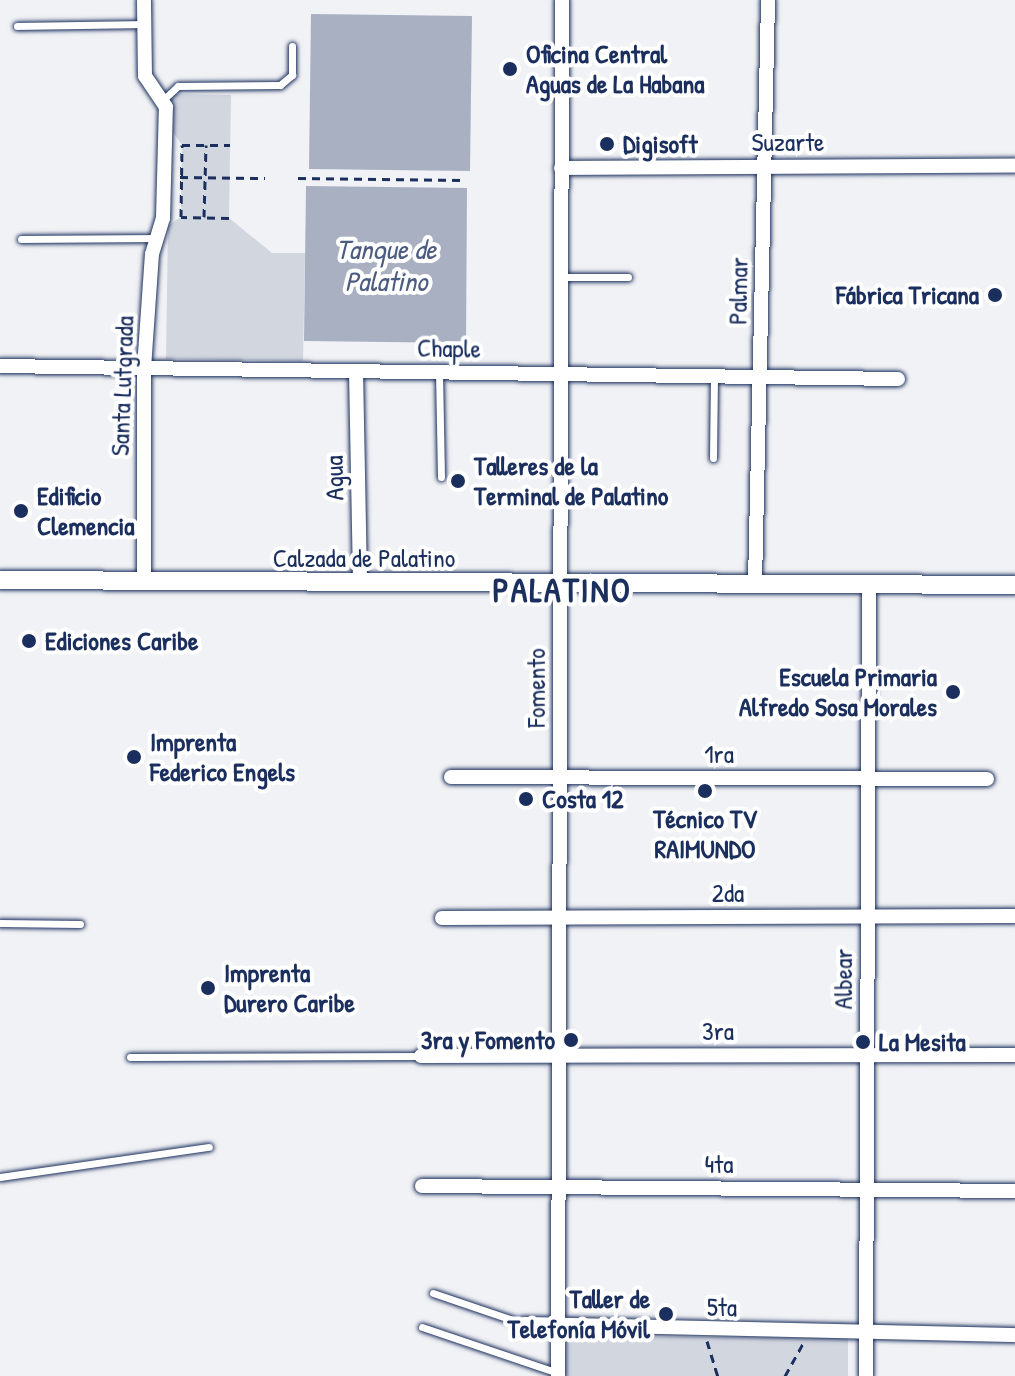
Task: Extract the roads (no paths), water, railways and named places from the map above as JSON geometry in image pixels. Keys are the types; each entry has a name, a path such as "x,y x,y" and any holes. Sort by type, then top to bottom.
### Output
{"street":[{"name":"Santa Lutgrada","path":"144,0 147,85 164,99 164,177 144,368 144,583"},
{"name":"Fomento","path":"558,1375 562,0"},
{"name":"Palmar","path":"755,583 768,0"},
{"name":"Suzarte","path":"561,168 1015,166"},
{"name":"Chaple","path":"0,366 898,379"},
{"name":"Agua","path":"356,371 360,584"},
{"name":"Calzada de Palatino","path":"0,580 1015,585"},
{"name":"Albear","path":"866,1376 869,582"},
{"name":"1ra","path":"451,777 987,779"},
{"name":"2da","path":"442,918 1015,916"},
{"name":"3ra","path":"421,1056 1015,1055"},
{"name":"4ta","path":"422,1186 1015,1191"},
{"name":"5ta","path":"524,1324 558,1330 1015,1335"}],"lane":[{"path":"17,26 144,24"},
{"path":"164,99 178,86 280,85 292,75 292,46"},
{"path":"21,239 157,238"},
{"path":"561,277 628,277"},
{"path":"439,372 441,477"},
{"path":"713,458 714,376"},
{"path":"0,923 80,924"},
{"path":"130,1057 421,1056"},
{"path":"0,1177 209,1147"},
{"name":"5ta","path":"433,1293 524,1324"},
{"path":"422,1327 558,1375"}],"water":[{"name":"Tanque de Palatino","path":"311,14 472,16 470,171 309,169"},
{"name":"Tanque de Palatino","path":"306,186 467,188 466,343 304,341"}],"place":[{"name":"Oficina Central Aguas de La Habana","path":"510,69"},
{"name":"Digisoft","path":"607,144"},
{"name":"Fábrica Tricana","path":"995,295"},
{"name":"Talleres de la Terminal de Palatino","path":"458,481"},
{"name":"Edificio Clemencia","path":"21,511"},
{"name":"Ediciones Caribe","path":"29,641"},
{"name":"Escuela Primaria Alfredo Sosa Morales","path":"953,692"},
{"name":"Imprenta Federico Engels","path":"134,757"},
{"name":"Técnico TV RAIMUNDO","path":"705,791"},
{"name":"Costa 12","path":"526,799"},
{"name":"Imprenta Durero Caribe","path":"208,988"},
{"name":"3ra y Fomento","path":"571,1040"},
{"name":"La Mesita","path":"863,1042"},
{"name":"Taller de Telefonía Móvil","path":"666,1314"}],"district":[{"name":"PALATINO","path":"562,591"}]}
